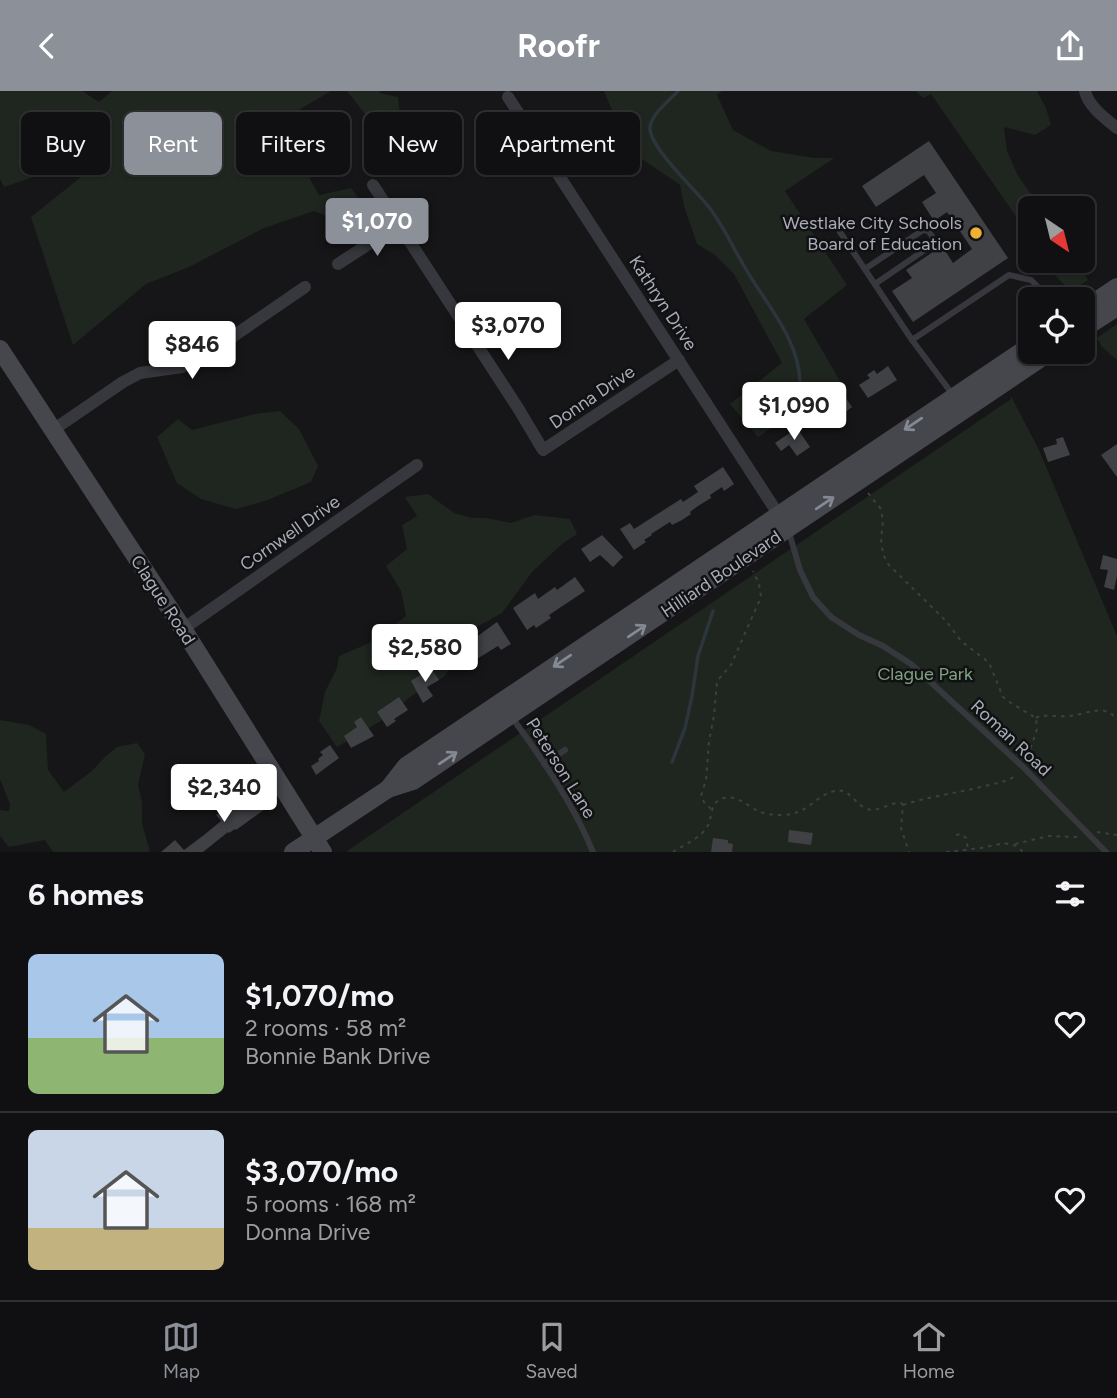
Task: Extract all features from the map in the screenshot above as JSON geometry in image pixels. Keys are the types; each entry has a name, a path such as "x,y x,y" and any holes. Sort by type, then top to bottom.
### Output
{"main road":[{"path":"1095,302 1117,287"},
{"path":"1095,322 1117,307"},
{"name":"Clague Road","path":"0,349 183,629 319,845"},
{"name":"Hilliard Boulevard","path":"293,852 319,845 388,789 413,781 506,709 959,403 1018,355"},
{"name":"Hilliard Boulevard","path":"959,403 1029,364"}],"street":[{"path":"1085,91 1103,117 1117,128"},
{"name":"Kathryn Drive","path":"508,97 783,522"},
{"name":"Donna Drive","path":"373,185 518,408 542,450 679,360"},
{"path":"338,264 398,225"},
{"path":"53,430 140,373 183,367 200,359 305,287"},
{"name":"Cornwell Drive","path":"183,629 416,465"}],"lane":[{"path":"865,269 923,230 932,236 933,242 929,247 875,284"},
{"path":"840,232 912,340 959,403"},
{"path":"912,340 1009,275 1031,280 1038,287"},
{"name":"Roman Road","path":"783,522 813,597 831,617 911,664 1023,767 1106,852"},
{"name":"Peterson Lane","path":"506,709 576,815 593,852"},
{"path":"544,764 565,750"}],"path":[{"path":"867,492 881,509 881,539 883,554 888,564 947,622 961,641 990,665 1003,697 1036,718"},
{"path":"712,810 701,796 706,780 709,741 715,716 717,681 731,665 761,597 759,584 752,570"},
{"path":"1036,718 1069,716 1094,710 1113,714 1117,720"},
{"path":"673,852 707,828 714,804 724,798 746,802 764,814 782,815 798,813 830,792 838,790 853,797 868,810 896,803 904,805 1007,782 1016,776 1029,755 1037,729 1036,718"},
{"path":"904,805 901,828 909,852"},
{"path":"1095,833 1108,832 1117,835"},
{"path":"956,835 961,834 966,838 968,849"},
{"path":"946,852 977,850 1048,836 1083,837"},
{"path":"1013,844 1023,852"}],"green space":[{"path":"0,91 82,91 99,102 112,91 331,91 295,112 236,112 236,175 308,175 319,195 351,188 373,217 357,229 314,211 264,228 189,267 146,284 73,345 31,217 84,175 110,175 110,112 21,112 21,175 39,175 4,187 0,179"},
{"path":"347,91 379,91 398,97 400,112 364,113"},
{"path":"604,91 722,91 717,95 733,130 771,151 834,158 785,191 847,285 804,319 840,381 758,437 730,404 782,363 734,274 715,255 697,244 680,185 640,158 640,112 613,112"},
{"path":"916,91 1037,91 1051,125 1035,135 1004,127 1007,151 1018,176 1032,196 1018,196 1018,219 931,94 923,98"},
{"path":"1054,273 1084,273 1088,280 1073,287 1058,279"},
{"path":"1117,324 1117,360 1102,347 1097,338"},
{"name":"Clague Park","path":"1011,396 1039,450 1117,636 1117,852 347,851 1011,399"},
{"path":"280,411 299,429 318,466 311,482 265,501 236,509 201,499 177,483 157,437 178,419 192,430 255,414"},
{"path":"428,494 454,513 472,518 511,523 534,515 570,519 577,534 532,572 502,613 473,629 444,677 337,747 319,721 325,692 337,668 339,656 374,641 406,616 401,591 386,566 407,549 402,525 417,516 405,497"},
{"path":"0,720 29,725 46,734 48,770 64,792 92,771 117,747 137,743 145,754 138,785 142,802 142,823 150,852 53,852 45,840 9,847 0,836 0,810 9,811 10,804 0,779"}],"building":[{"name":"Westlake City Schools Board of Education","path":"929,141 1008,258 913,322 892,291 912,278 906,270 942,246 953,263 972,249 947,212 934,221 922,202 936,193 924,175 876,207 862,186"},
{"path":"888,366 897,380 868,398 859,385 870,378 867,375 874,370 877,374"},
{"path":"843,394 852,407 827,424 818,410"},
{"path":"797,428 810,447 797,456 789,445 781,451 775,443"},
{"path":"1063,437 1070,455 1048,462 1043,448 1057,444 1056,439"},
{"path":"1117,444 1117,477 1101,455"},
{"path":"723,467 734,484 724,491 722,487 690,512 691,514 672,525 670,522 651,534 644,540 646,542 634,550 620,529 630,523 634,529 681,499 683,502 698,492 694,486"},
{"path":"602,535 623,557 613,567 600,555 590,562 581,549"},
{"path":"1103,555 1117,559 1114,590 1104,587 1108,570 1100,569"},
{"path":"575,577 585,591 549,615 551,618 536,628 534,625 527,630 513,608 535,593 538,599 555,587 557,590"},
{"path":"497,622 511,644 501,650 498,646 467,665 463,659 449,668 441,655 462,642 464,646"},
{"path":"431,668 439,680 427,687 433,696 423,703 411,681"},
{"path":"399,697 408,710 387,727 377,712"},
{"path":"361,717 374,736 351,748 344,736 357,727 354,722"},
{"path":"330,745 339,758 316,775 311,766 323,755 320,752"},
{"path":"245,789 249,795 253,792 265,809 236,830 228,832 203,852 161,852 175,840 184,850 204,835 221,821 216,815 224,810 227,814 242,804 236,795"},
{"path":"789,830 813,833 811,845 788,842"},
{"path":"713,838 728,840 728,843 733,844 732,852 711,852"}],"waterway":[{"path":"678,91 653,119 650,129 652,138 722,227 787,335 798,365 800,381"},
{"path":"672,762 685,728 698,656 713,611"}],"place":[{"name":"Westlake City Schools Board of Education","path":"976,233"}]}
